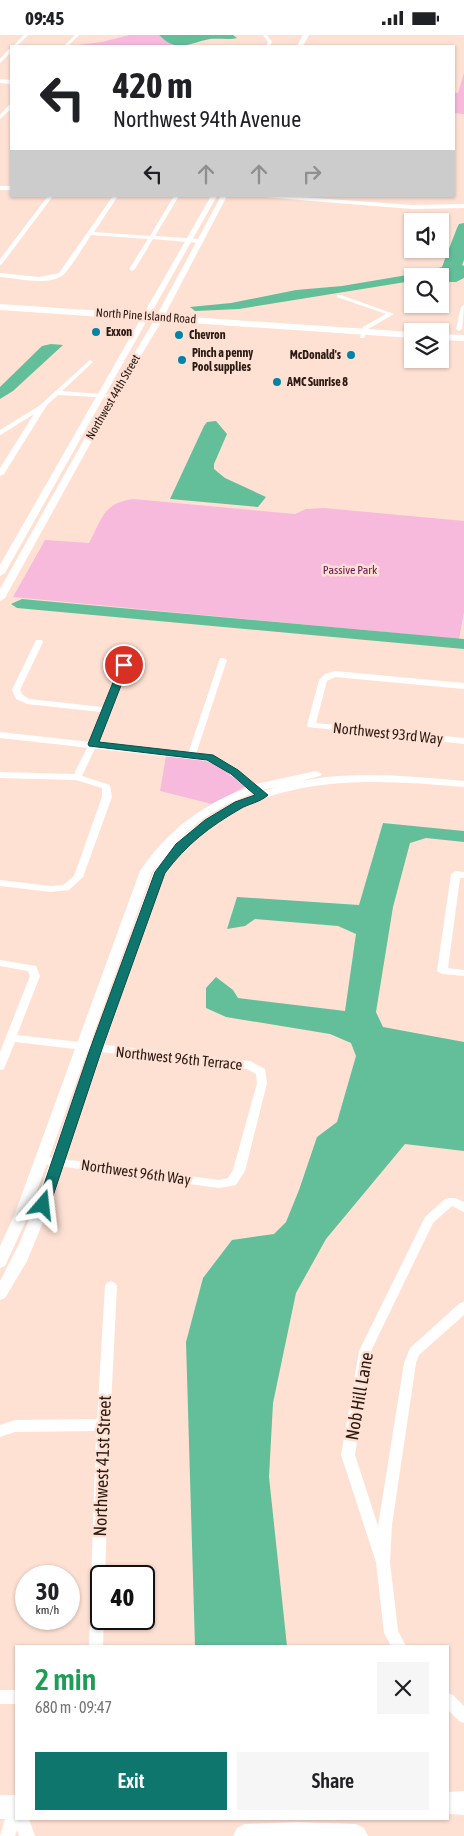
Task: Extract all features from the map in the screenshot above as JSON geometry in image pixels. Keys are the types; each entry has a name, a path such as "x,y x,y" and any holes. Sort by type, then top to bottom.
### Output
{"main road":[{"name":"North Pine Island Road","path":"0,308 39,309 143,319 363,335 404,340"},
{"name":"North Pine Island Road","path":"0,313 143,319"},
{"name":"North Pine Island Road","path":"363,335 404,335"},
{"path":"449,338 464,339"},
{"path":"449,344 464,345"},
{"path":"449,1803 464,1803"},
{"path":"0,1807 15,1808"},
{"path":"245,1836 296,1834 356,1836"}],"street":[{"path":"16,45 26,35"},
{"path":"67,45 77,35"},
{"path":"0,62 10,52"},
{"path":"0,118 10,106"},
{"path":"0,263 50,197"},
{"path":"0,275 54,278 61,274 115,197"},
{"path":"132,269 176,197"},
{"name":"Northwest 44th Street","path":"0,573 213,197"},
{"name":"Northwest 44th Street","path":"1,596 157,320 223,197"},
{"path":"269,197 412,207 464,205"},
{"path":"321,197 464,205"},
{"path":"90,233 200,241"},
{"path":"338,296 391,314 365,328 363,335"},
{"path":"459,329 464,307"},
{"path":"0,433 44,404 90,362"},
{"path":"57,393 112,397"},
{"path":"0,474 44,404"},
{"path":"39,643 16,690 18,697 27,701 106,710"},
{"path":"77,777 93,744 130,650"},
{"path":"192,755 223,660"},
{"name":"Northwest 93rd Way","path":"464,686 335,674 328,676 323,681 311,725 464,741"},
{"path":"0,735 209,757 223,764 259,792"},
{"path":"0,741 35,739"},
{"path":"0,1262 21,1216 40,1159 146,871 168,842 193,821 221,804 301,776 358,770 409,771 464,776"},
{"path":"0,775 77,777 107,787 107,797 78,877 66,888 51,889 0,883"},
{"path":"0,1294 17,1269 39,1219 96,1049 160,872 180,847 209,822 259,792 358,777 464,784"},
{"path":"460,875 442,971 464,973"},
{"path":"0,963 32,968 35,976 0,1066"},
{"name":"Northwest 96th Terrace","path":"12,1038 250,1065 260,1072 262,1083 239,1171 232,1182"},
{"name":"Northwest 96th Way","path":"40,1159 219,1183 232,1182"},
{"name":"Nob Hill Lane","path":"383,1562 348,1455 365,1351 429,1220 449,1203 456,1202 464,1207"},
{"name":"Northwest 41st Street","path":"96,1645 103,1425 112,1286"},
{"name":"Nob Hill Lane","path":"398,1645 391,1633 383,1562 385,1525 410,1363 414,1352 464,1307"},
{"path":"0,1431 15,1426 103,1425"},
{"path":"0,1697 15,1697"},
{"path":"449,1701 464,1717"},
{"path":"7,1836 15,1811"},
{"path":"21,1820 27,1836"}],"green space":[{"path":"129,35 159,35 176,45 78,45 102,42"},
{"path":"464,73 464,114 455,113 455,93 458,93"},
{"name":"Passive Park","path":"133,499 295,514 306,509 324,508 464,521 464,612 459,639 13,597 45,540 89,543 109,508 123,501"},
{"path":"166,756 210,762 248,785 212,804 160,791"}],"shaded area":[{"path":"159,35 233,35 237,38 210,39 189,45 175,45"},
{"path":"464,223 464,260 462,265 464,266 464,278 456,282 449,282 449,268 438,268 442,267 445,258 449,258 449,249 459,224"},
{"path":"404,276 404,282 239,309 195,311 190,307 231,303 296,290 342,286"},
{"path":"51,344 63,345 13,391 0,399 0,387 42,346"},
{"path":"216,421 227,434 214,464 214,469 225,478 266,497 258,507 170,499 204,426 207,422"},
{"path":"22,599 464,639 464,649 17,608 11,604"},
{"path":"383,823 464,831 464,842 426,838 410,843 393,907 376,1012 383,1027 464,1042 464,1151 405,1144 326,1239 296,1293 273,1403 269,1477 287,1645 195,1645 186,1342 203,1278 232,1240 274,1234 286,1222 317,1137 337,1122 356,1056 351,1043 330,1034 226,1017 206,1008 206,988 216,977 233,990 238,998 345,1011 356,934 338,926 255,919 245,926 227,929 237,897 359,905"}],"place":[{"name":"Exxon","path":"96,332"},
{"name":"Chevron","path":"179,335"},
{"name":"McDonald's","path":"351,355"},
{"name":"Pinch a penny Pool supplies","path":"182,360"},
{"name":"AMC Sunrise 8","path":"277,382"}],"route":[{"path":"43,1205 96,1049 160,872 180,847 209,822 239,805 263,795 223,764 209,757 93,744 124,665"}]}
